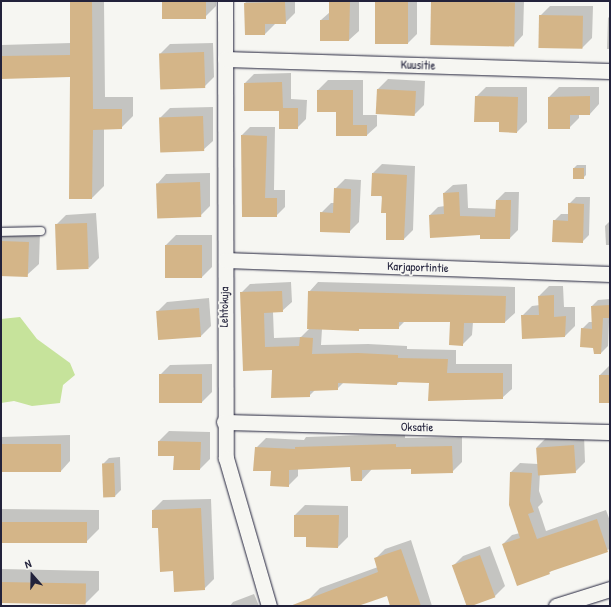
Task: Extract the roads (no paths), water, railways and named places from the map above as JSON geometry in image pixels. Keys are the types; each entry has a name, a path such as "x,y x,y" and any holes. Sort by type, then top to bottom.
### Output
{"street":[{"name":"Lehtokuja","path":"225,1 226,260 224,422 226,458 269,606"},
{"name":"Kuusitie","path":"225,59 610,71"},
{"name":"Karjaportintie","path":"226,260 610,274"},
{"name":"Oksatie","path":"224,422 610,432"},
{"path":"556,606 610,589"}],"lane":[{"path":"1,232 41,231"}]}
